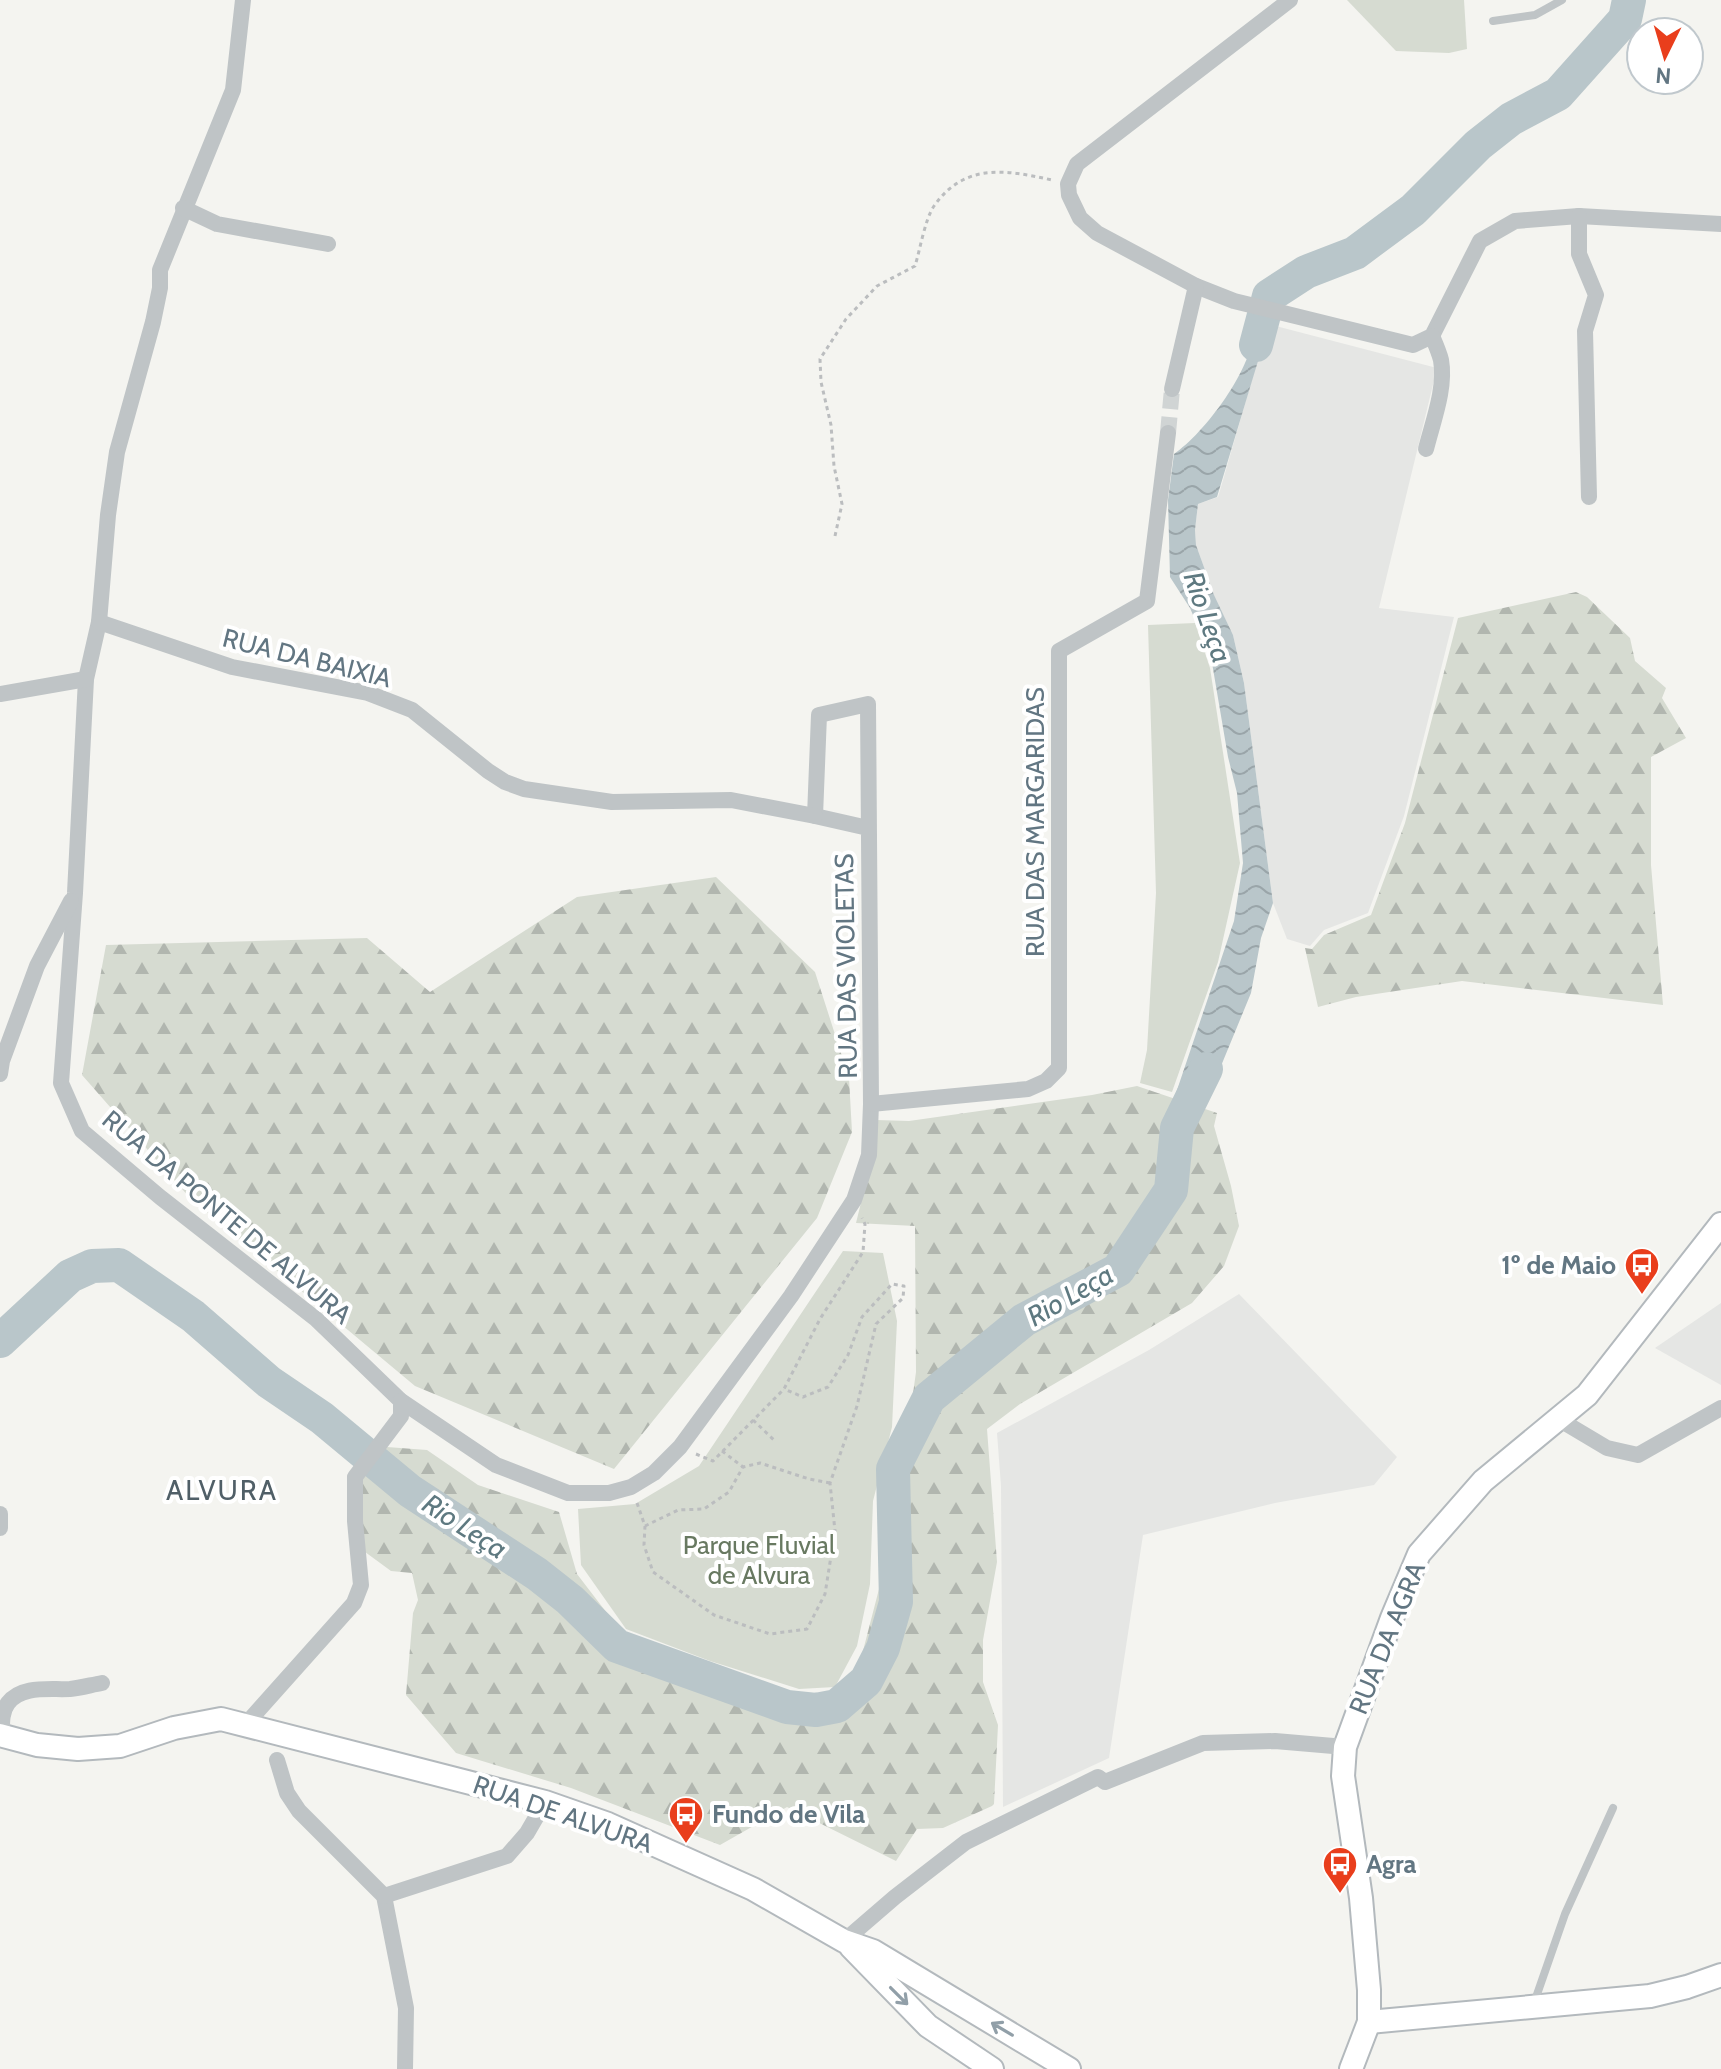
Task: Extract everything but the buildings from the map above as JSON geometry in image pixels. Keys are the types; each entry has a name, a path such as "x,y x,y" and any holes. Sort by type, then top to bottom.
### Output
{"street":[{"name":"RUA DA PONTE DE ALVURA","path":"243,0 233,90 160,270 160,288 153,322 117,452 99,622 86,679 61,1083 82,1131 160,1197 316,1319 401,1401 496,1465 568,1493 609,1493 631,1487"},
{"path":"1290,0 1077,164 1068,184 1069,195 1080,218 1097,233 1196,286 1234,301 1413,345 1432,336 1480,241 1515,221 1579,216 1721,224"},
{"path":"183,208 217,224 328,244"},
{"path":"1579,216 1579,254 1596,295 1585,331 1589,497"},
{"path":"1172,389 1196,286"},
{"path":"1426,449 1440,396 1441,378 1441,360 1432,336"},
{"name":"RUA DAS MARGARIDAS","path":"871,1104 1028,1089 1046,1081 1059,1068 1059,651 1147,601 1168,433"},
{"name":"RUA DA BAIXIA","path":"99,622 232,667 368,693 412,710 488,771 524,789 612,802 731,800 868,828"},
{"path":"0,694 86,679"},
{"name":"RUA DAS VIOLETAS","path":"631,1487 654,1473 680,1447 791,1296 854,1200 869,1155 868,704 819,715 815,816"},
{"path":"0,1074 37,966 75,893"},
{"name":"RUA DA AGRA","path":"1351,2069 1369,2022 1369,1990 1361,1898 1343,1776 1345,1747 1419,1554 1483,1481 1587,1395 1721,1224"},
{"path":"246,1724 354,1603 361,1585 355,1521 355,1477 392,1431 401,1416 401,1401"},
{"path":"1560,1420 1607,1448 1638,1455 1721,1408"},
{"path":"0,1514 0,1528"},
{"path":"1,1735 7,1704 18,1695 38,1688 73,1689 102,1683"},
{"name":"RUA DE ALVURA","path":"1,1735 37,1745 78,1749 120,1746 174,1728 221,1719 246,1724 545,1802 677,1853 753,1889 844,1941"},
{"path":"844,1941 966,1842 1098,1777 1105,1782 1203,1743 1275,1741 1345,1747"},
{"path":"277,1760 287,1793 299,1811 384,1896 406,2008 405,2069"},
{"path":"384,1896 507,1856 527,1833 545,1802"},
{"path":"844,1941 928,2026 992,2069"},
{"path":"844,1941 873,1951 1069,2069"},
{"path":"1369,2022 1650,1996 1721,1975"}],"lane":[{"path":"1493,21 1535,15 1562,0"},
{"path":"1533,2008 1565,1914 1613,1808"}],"path":[{"path":"835,536 842,504 834,466 831,425 821,382 820,359 846,319 877,286 915,266 933,207 962,179 988,171 1029,175 1068,184"},
{"path":"680,1447 713,1461 784,1389 820,1319 863,1252 865,1224 854,1200"},
{"path":"631,1487 645,1526 644,1545 653,1572 714,1615 770,1634 807,1629 825,1594 835,1531 830,1483 857,1406 876,1324 903,1298 904,1286 892,1284 862,1317 848,1355 828,1387 803,1397 784,1389"},
{"path":"753,1420 774,1440"},
{"path":"722,1451 743,1467"},
{"path":"645,1526 678,1510 704,1509 729,1492 743,1467 760,1463 830,1483"}],"shaded area":[{"path":"1268,324 1437,368 1379,608 1454,617 1404,816 1368,913 1324,930 1310,946 1287,939 1273,903 1244,683 1233,635 1214,596 1196,545 1198,504 1218,497"},
{"path":"1239,1294 1397,1457 1374,1485 1275,1503 1143,1535 1109,1758 1003,1807 1001,1486 997,1433 1149,1350"},
{"path":"1721,1303 1721,1385 1655,1348"}],"green space":[{"path":"1347,0 1464,0 1467,49 1449,53 1396,51"},
{"path":"1576,592 1587,597 1630,638 1635,661 1666,688 1662,698 1686,738 1651,757 1651,865 1663,1005 1462,981 1356,997 1318,1007 1305,948 1312,949 1324,935 1371,915 1405,823 1458,618"},
{"path":"1195,623 1210,668 1240,863 1218,962 1172,1092 1140,1083 1147,1050 1156,893 1148,625"},
{"path":"716,877 815,972 849,1078 852,1132 817,1218 614,1469 415,1386 190,1198 82,1075 106,945 367,938 430,992 577,897"},
{"path":"1137,1086 1217,1113 1214,1126 1239,1226 1224,1266 1192,1303 1020,1404 987,1429 997,1562 983,1640 983,1682 998,1725 992,1806 943,1828 917,1829 896,1861 787,1807 720,1845 571,1788 456,1753 406,1695 413,1613 418,1600 412,1573 391,1571 361,1549 359,1479 387,1447 427,1450 478,1485 559,1512 577,1574 623,1634 787,1695 827,1697 857,1674 879,1589 890,1458 911,1408 916,1372 915,1226 856,1223 872,1158 876,1120 909,1121"},
{"name":"Parque Fluvial de Alvura","path":"843,1251 883,1253 897,1321 892,1427 873,1501 870,1584 857,1646 835,1687 799,1689 710,1661 626,1629 581,1565 578,1509 635,1504 699,1466"}],"water":[{"path":"1253,313 1271,318 1217,497 1198,504 1195,530 1196,545 1214,595 1233,635 1244,683 1273,903 1261,938 1251,993 1214,1083 1193,1123 1176,1093 1234,921 1243,863 1237,793 1211,657 1190,608 1170,577 1168,500 1174,454 1217,411 1242,370 1254,330"}],"waterway":[{"name":"Rio Leça","path":"1256,345 1269,296 1306,272 1355,253 1413,210 1478,145 1511,119 1558,94 1625,19 1629,0"},
{"name":"Rio Leça","path":"0,1341 70,1276 92,1266 119,1265 193,1316 269,1382 322,1418 410,1491 537,1574 570,1600 617,1646 787,1707 816,1710 837,1706 866,1681 883,1648 896,1602 893,1469 929,1398 1024,1320 1118,1270 1171,1190 1177,1128 1206,1069"}],"tunnel":[{"path":"1168,433 1172,389"}],"place":[{"name":"1º de Maio","path":"1642,1296"},
{"name":"Fundo de Vila","path":"686,1845"},
{"name":"Agra","path":"1340,1895"}],"district":[{"name":"ALVURA","path":"222,1490"}]}
